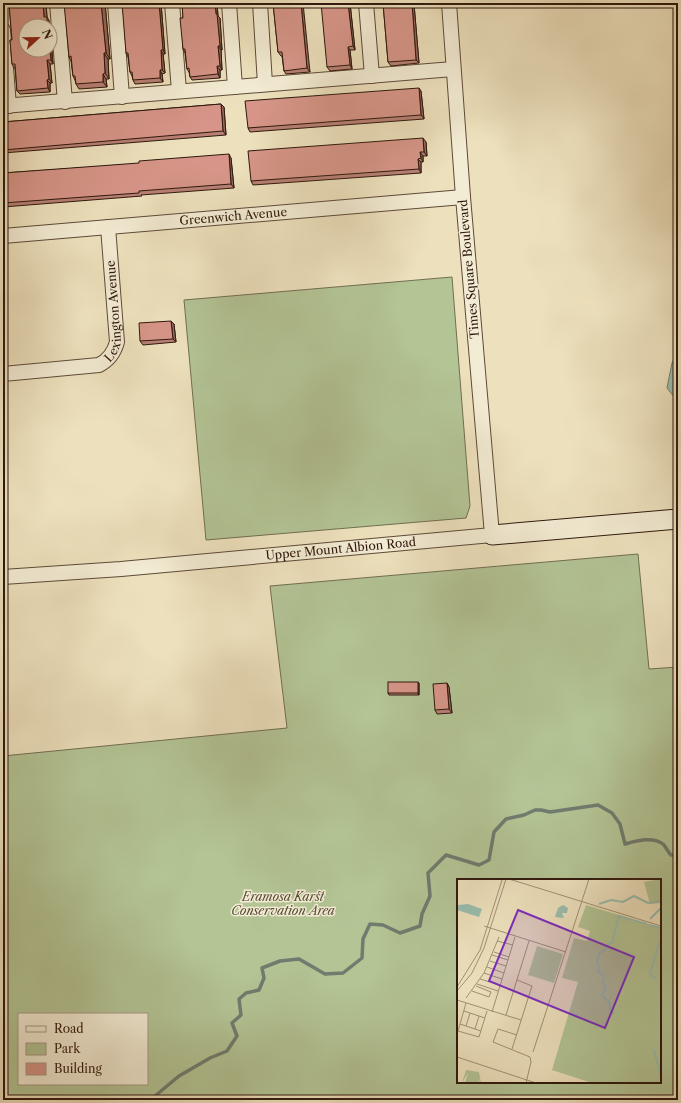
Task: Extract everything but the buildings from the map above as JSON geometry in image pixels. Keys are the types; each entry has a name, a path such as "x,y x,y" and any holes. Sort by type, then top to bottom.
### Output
{"street":[{"path":"57,3 65,102"},
{"path":"115,3 122,97"},
{"path":"172,3 179,91"},
{"path":"229,3 235,87"},
{"path":"260,3 265,84"},
{"path":"366,3 372,76"},
{"name":"Times Square Boulevard","path":"449,3 463,197 492,535"},
{"path":"3,30 6,106 453,69"},
{"name":"Greenwich Avenue","path":"3,236 463,197"},
{"name":"Lexington Avenue","path":"3,374 99,365 106,362 111,356 115,350 117,342 108,228"},
{"name":"Upper Mount Albion Road","path":"3,577 121,569 678,519"}],"green space":[{"path":"452,277 470,506 466,518 206,540 184,300"},
{"name":"Eramosa Karst Conservation Area","path":"638,554 649,669 678,667 678,1100 3,1100 3,756 287,728 270,586"}],"shaded area":[{"path":"678,351 678,402 667,388 672,363"}],"waterway":[{"path":"153,1100 155,1096 179,1076 210,1058 227,1051 237,1036 232,1023 241,1015 239,999 246,993 259,990 264,978 262,968 280,961 299,959 325,974 343,973 362,958 363,939 370,924 383,925 400,933 420,926 422,914 430,896 428,873 446,855 479,865 489,860 494,832 506,819 524,815 535,810 550,812 598,805 612,813 620,824 625,844 644,840 654,840 663,844 671,855 678,855"}]}
